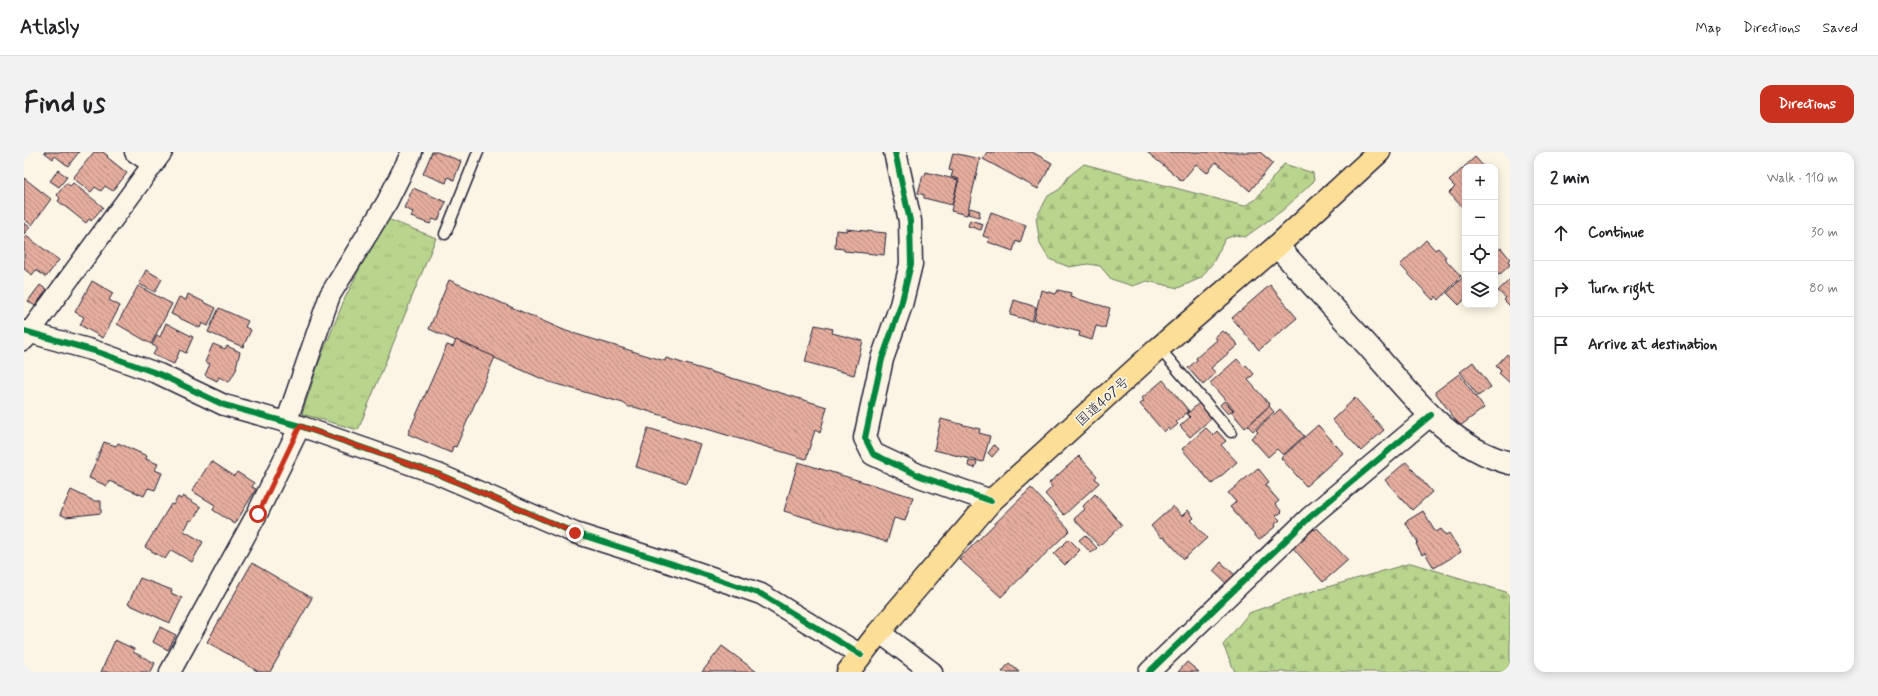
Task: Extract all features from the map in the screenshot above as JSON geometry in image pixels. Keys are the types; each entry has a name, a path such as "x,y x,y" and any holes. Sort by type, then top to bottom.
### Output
{"highway":[{"name":"国道407号","path":"854,664 991,501 1159,348 1278,246 1379,152"}],"street":[{"path":"135,152 158,158 26,335 95,351 159,374 224,405 293,424 438,474 575,533 761,594 854,664"},
{"path":"170,672 258,514 293,424 330,295 387,202 412,152"},
{"path":"895,152 910,222 911,264 901,305 882,358 865,438 873,454 920,476 991,501"},
{"path":"1278,246 1431,415 1460,440 1494,459 1510,463"},
{"path":"1149,672 1310,517 1431,415"},
{"path":"880,632 932,672"}],"lane":[{"path":"445,234 478,152"},
{"path":"1159,348 1231,432"}],"green space":[{"path":"1084,164 1244,206 1255,200 1284,164 1313,173 1314,181 1283,210 1245,237 1235,235 1225,239 1214,261 1201,278 1178,288 1147,281 1133,286 1111,279 1100,266 1088,264 1069,267 1049,259 1040,244 1036,218 1048,196 1060,189 1069,176"},
{"path":"385,218 436,238 358,430 302,414 319,362 345,298"},
{"path":"1411,563 1506,592 1510,597 1510,672 1235,672 1223,645 1249,613 1296,596"}],"building":[{"path":"44,152 79,152 68,166 55,156 53,159"},
{"path":"94,152 103,152 127,173 113,191 105,186 101,191 95,187 91,192 73,178"},
{"path":"432,152 437,152 461,161 454,180 448,177 446,183 423,174"},
{"path":"987,152 1032,152 1052,163 1038,189 983,159"},
{"path":"1147,152 1260,152 1273,163 1250,191 1216,162 1207,173 1196,164 1182,181"},
{"path":"953,153 980,159 967,215 951,211 959,179 951,177 953,171 949,170"},
{"path":"1475,157 1481,164 1467,164"},
{"path":"1462,169 1462,207 1449,193 1455,187 1449,181"},
{"path":"58,170 67,177 59,187 50,181"},
{"path":"926,172 958,180 952,205 924,198 924,195 918,193 923,175 925,176"},
{"path":"24,178 51,199 32,225 24,219"},
{"path":"66,183 70,186 73,183 103,207 91,221 89,219 86,223 58,201 60,198 57,195"},
{"path":"413,188 446,202 438,221 433,219 430,224 411,217 413,212 404,208"},
{"path":"970,208 980,211 979,217 968,214"},
{"path":"991,212 1026,225 1020,243 1016,241 1013,251 988,242 989,238 983,236"},
{"path":"970,220 983,224 981,230 968,226"},
{"path":"24,223 30,227 24,234"},
{"path":"846,229 886,233 884,255 844,251 844,249 835,248 836,230 847,231"},
{"path":"26,236 59,260 46,277 36,270 32,275 24,269 24,239"},
{"path":"1426,240 1435,250 1438,248 1446,257 1444,258 1461,276 1439,300 1436,296 1433,300 1400,265"},
{"path":"1501,248 1510,259 1508,261 1510,265 1499,275 1498,250"},
{"path":"146,270 162,279 155,292 139,284"},
{"path":"1462,278 1462,302 1459,305 1447,293"},
{"path":"449,280 566,331 665,361 666,358 827,407 820,433 815,430 806,459 549,382 429,329"},
{"path":"1509,280 1510,281 1510,306 1504,300 1506,298 1498,291"},
{"path":"92,281 113,293 109,300 120,306 103,338 80,325 84,317 75,312"},
{"path":"40,285 47,290 35,306 28,301"},
{"path":"1270,285 1297,318 1259,350 1232,318"},
{"path":"138,286 172,304 151,344 117,324"},
{"path":"1041,290 1056,294 1058,290 1071,293 1070,297 1110,308 1105,328 1096,326 1092,340 1079,336 1080,332 1034,320"},
{"path":"188,294 216,308 208,326 202,323 200,328 171,314 179,297 186,300"},
{"path":"1014,300 1036,307 1032,321 1010,315"},
{"path":"219,308 248,321 245,327 251,330 243,347 208,332"},
{"path":"166,323 193,337 186,353 180,350 174,364 153,355 157,347 152,345 157,335 160,337"},
{"path":"815,325 833,329 832,333 863,341 854,375 805,362"},
{"path":"1222,331 1224,333 1226,332 1238,345 1211,368 1216,373 1203,385 1188,368 1197,360 1196,358 1217,340 1215,337"},
{"path":"456,340 495,357 456,447 453,446 451,453 408,434 447,345 453,347"},
{"path":"213,344 225,349 227,346 240,352 237,368 229,382 219,377 217,381 205,375 210,364 205,362"},
{"path":"1507,354 1510,357 1510,383 1499,373 1501,371 1496,366"},
{"path":"1237,359 1244,367 1246,365 1254,374 1248,380 1270,405 1245,428 1231,412 1234,410 1210,383"},
{"path":"1473,362 1491,387 1478,396 1460,372"},
{"path":"1459,374 1484,408 1460,426 1435,392"},
{"path":"1163,380 1189,411 1176,422 1178,424 1170,431 1168,428 1164,432 1140,404 1144,401 1142,398"},
{"path":"1355,398 1384,430 1361,451 1332,420"},
{"path":"1224,401 1233,410 1228,414 1220,405"},
{"path":"1199,403 1212,418 1190,437 1180,426 1190,417 1187,414"},
{"path":"1269,406 1274,412 1253,431 1248,426"},
{"path":"1280,409 1304,436 1283,455 1277,449 1268,457 1251,438 1258,432 1256,430"},
{"path":"941,419 980,429 979,433 990,436 983,462 934,450"},
{"path":"1318,425 1343,453 1306,486 1281,458"},
{"path":"648,428 700,444 687,483 636,467"},
{"path":"1206,428 1213,435 1217,431 1226,441 1221,445 1237,462 1212,484 1182,449"},
{"path":"104,442 116,446 118,443 147,456 146,459 158,464 155,470 162,473 155,490 148,488 144,496 109,481 107,486 89,478"},
{"path":"994,445 999,449 992,457 988,453"},
{"path":"1079,456 1097,476 1095,478 1099,483 1064,515 1045,494 1052,487 1049,483"},
{"path":"211,461 234,476 237,472 254,483 252,487 256,489 235,524 213,510 215,505 192,491"},
{"path":"969,461 977,462 975,468 968,466"},
{"path":"798,462 913,497 905,521 894,518 887,542 784,511"},
{"path":"1406,462 1432,492 1412,510 1385,480"},
{"path":"1258,468 1269,482 1265,485 1279,501 1275,504 1282,512 1276,516 1280,520 1275,524 1276,526 1259,540 1230,507 1236,502 1228,493"},
{"path":"1031,488 1070,530 1001,597 959,559"},
{"path":"71,490 94,501 101,501 101,513 66,517 60,514"},
{"path":"1095,494 1122,525 1099,546 1074,519 1085,509 1083,506"},
{"path":"183,496 201,507 192,521 190,520 184,531 203,542 192,562 171,550 165,559 145,547 171,504 173,505 178,497 181,499"},
{"path":"1173,506 1182,516 1188,510 1194,518 1191,520 1207,538 1184,559 1164,537 1162,538 1151,526"},
{"path":"1423,511 1436,532 1441,529 1446,535 1449,533 1461,552 1434,568 1425,553 1422,555 1416,544 1418,542 1405,522"},
{"path":"1317,528 1348,560 1323,582 1293,548"},
{"path":"1085,535 1097,548 1091,553 1079,540"},
{"path":"1069,539 1080,550 1065,565 1054,554"},
{"path":"1221,562 1235,575 1227,584 1213,571"},
{"path":"252,563 312,598 270,672 259,672 207,642"},
{"path":"140,578 172,590 171,593 182,598 170,623 128,604"},
{"path":"160,627 176,635 168,650 153,642"},
{"path":"115,640 134,649 133,652 155,663 151,672 101,672"},
{"path":"722,646 757,672 702,672"},
{"path":"1187,662 1199,672 1178,672"},
{"path":"1009,663 1019,672 1002,672"}],"cycle path":[{"path":"895,152 910,221 911,264 901,305 882,359 865,438 873,454 920,476 991,501"},
{"path":"24,331 95,351 159,374 224,405 300,426 438,474 575,533 761,594 861,655"},
{"path":"1149,672 1310,517 1431,415"}],"route":[{"path":"258,514 300,426 365,447 438,474 575,533"}]}
